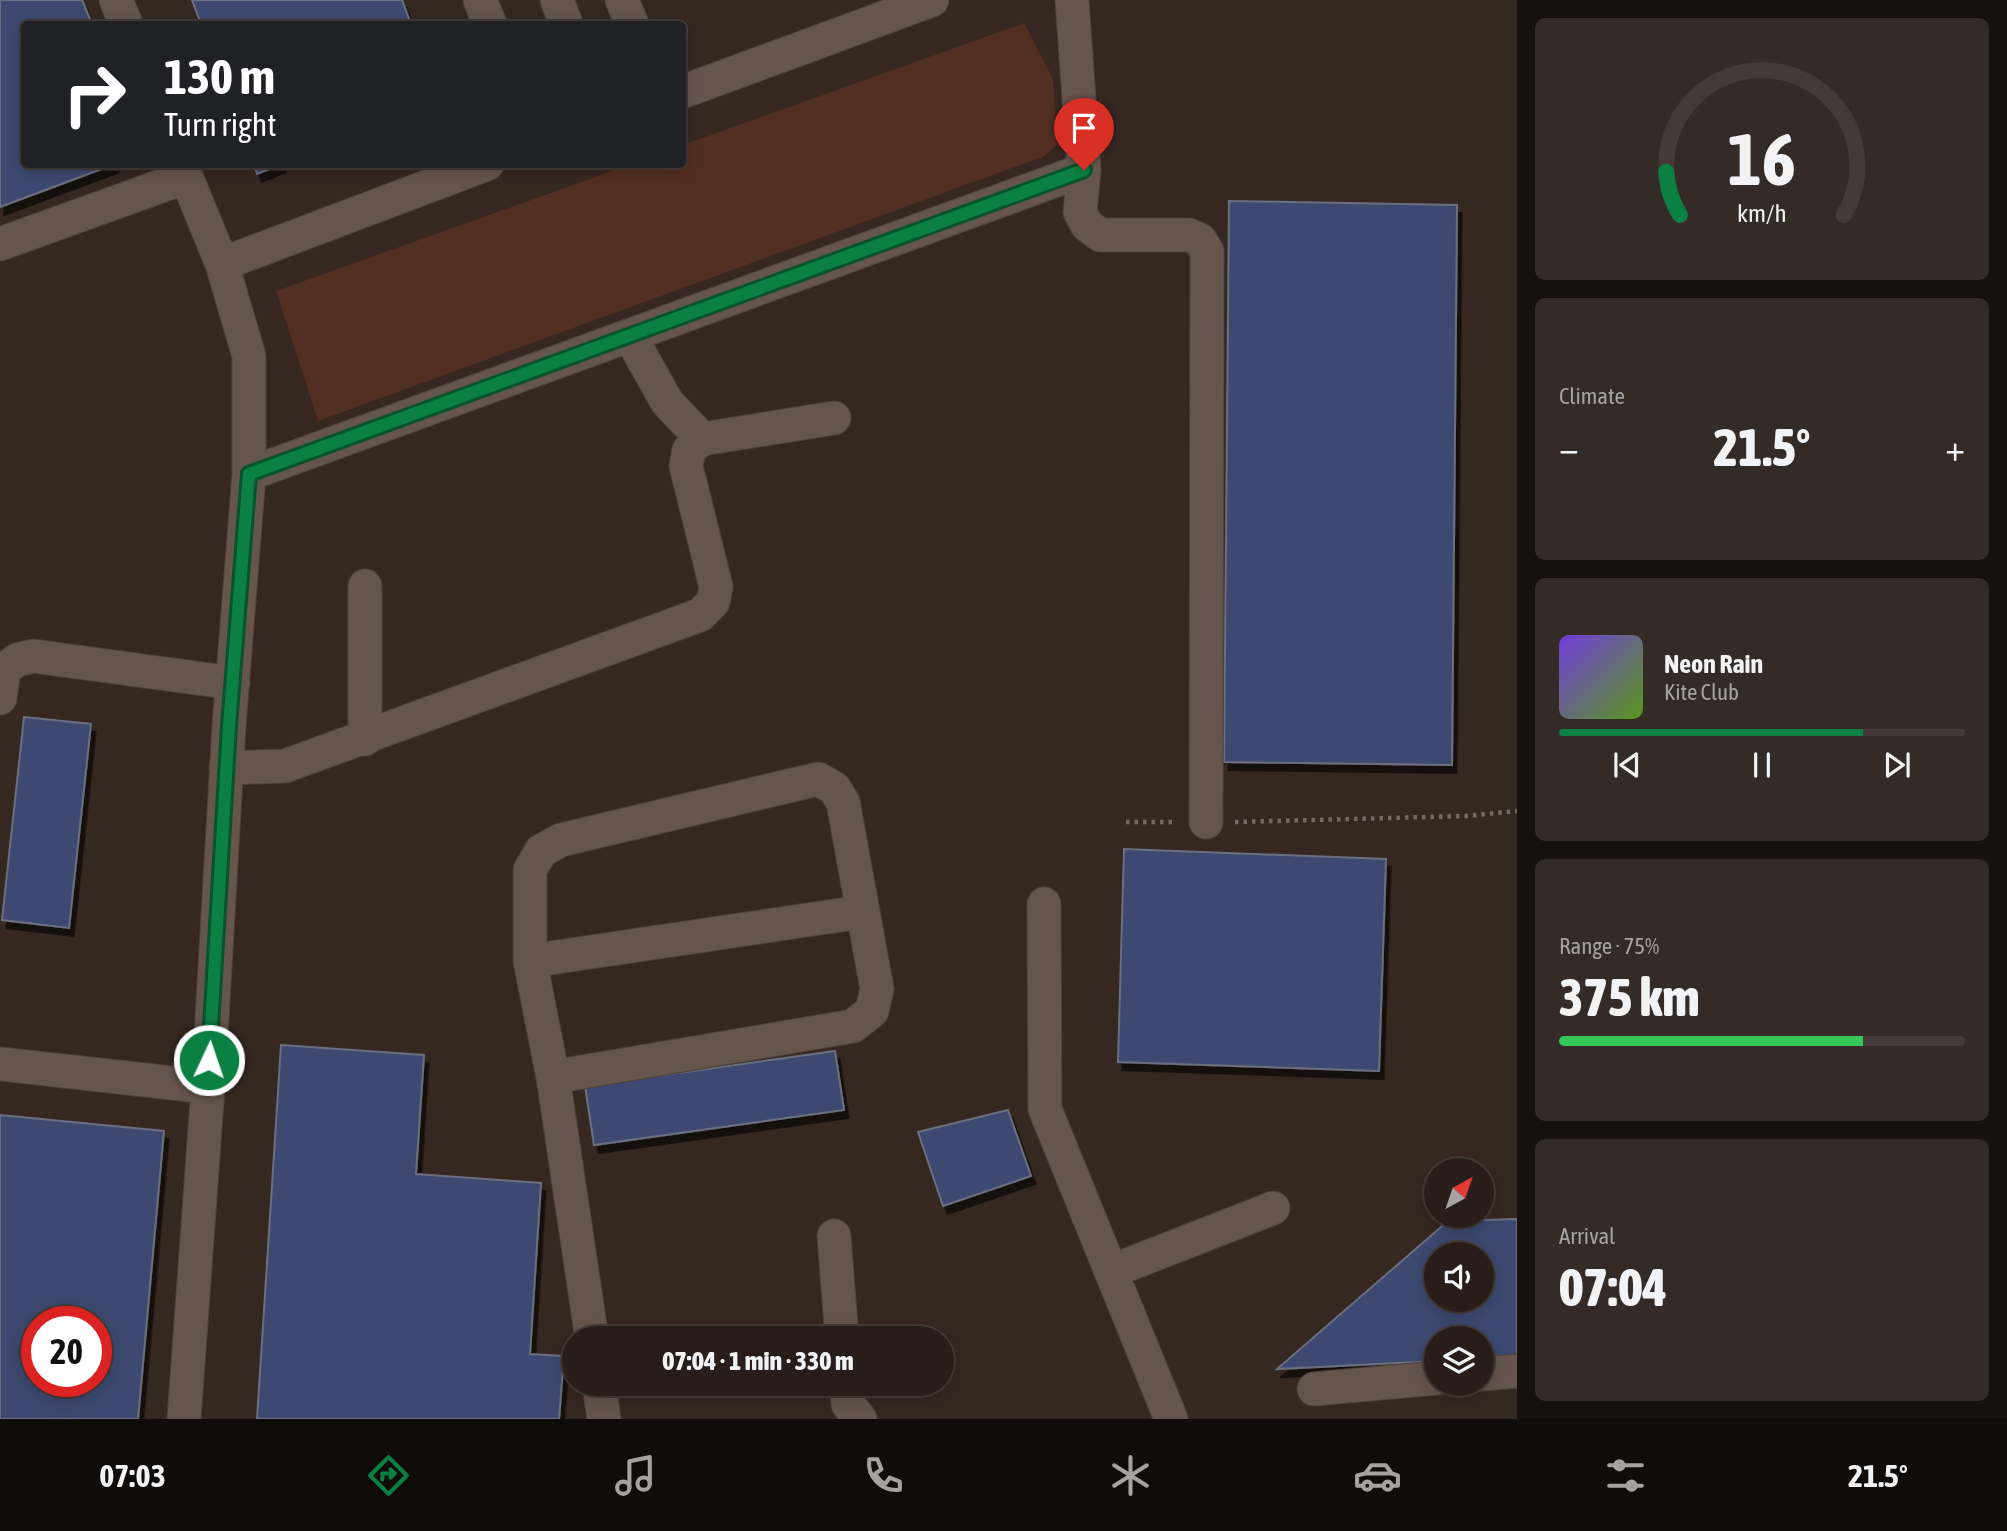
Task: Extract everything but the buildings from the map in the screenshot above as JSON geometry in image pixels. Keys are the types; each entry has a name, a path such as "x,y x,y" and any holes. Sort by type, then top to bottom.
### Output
{"street":[{"path":"116,0 125,21"},
{"path":"480,0 489,21"},
{"path":"557,0 565,21"},
{"path":"622,0 631,21"},
{"path":"686,91 932,0"},
{"path":"1072,0 1084,170 1080,212 1087,225 1100,235 1189,234 1200,240 1207,251 1206,822"},
{"path":"222,264 476,168"},
{"path":"249,474 1084,170"},
{"path":"0,244 184,171 222,264 248,356 249,474 226,768 208,1087 184,1419"},
{"path":"630,336 667,402 702,439"},
{"path":"226,768 285,766 700,615 713,602 716,587 686,466 689,450 702,439 834,418"},
{"path":"365,586 365,739"},
{"path":"0,698 4,670 18,660 33,656 233,683"},
{"path":"553,1077 853,1026 872,1012 877,989 843,802 834,788 818,779 561,840 541,851 530,870 530,961 553,1077 590,1326"},
{"path":"1044,904 1045,1109 1171,1419"},
{"path":"530,961 861,912"},
{"path":"0,1063 208,1087"},
{"path":"1112,1271 1273,1208"},
{"path":"834,1237 841,1326"},
{"path":"1494,1373 1517,1371"},
{"path":"1314,1388 1424,1379"},
{"path":"601,1396 604,1419"},
{"path":"847,1396 848,1404 860,1419"}],"path":[{"path":"1126,822 1466,816 1517,811"}],"shaded area":[{"path":"1024,23 1053,79 1057,144 1045,156 318,421 276,291 621,168 686,168 686,144"}],"route":[{"path":"209,1060 229,726 249,474 1084,170"}]}
